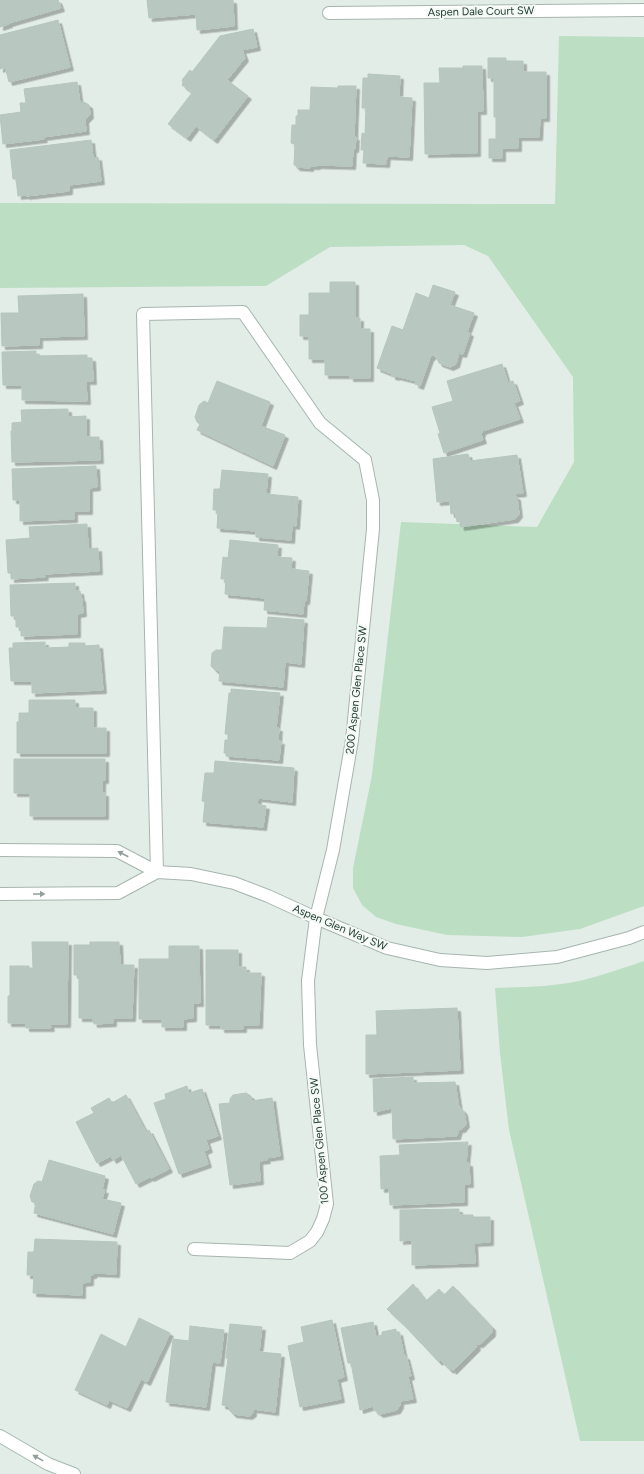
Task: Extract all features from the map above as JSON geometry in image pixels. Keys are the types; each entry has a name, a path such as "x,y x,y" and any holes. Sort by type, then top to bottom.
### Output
{"street":[{"name":"Aspen Dale Court SW","path":"329,13 637,6"},
{"name":"200 Aspen Glen Place SW","path":"157,872 143,314 243,312 320,423 365,460 372,500 373,528 352,740 332,850 316,918"},
{"name":"Aspen Glen Way SW","path":"0,850 117,851 157,872 191,874 234,883 268,896 387,948 440,960 487,963 557,957 629,938 644,932"},
{"path":"0,894 118,893 157,872"},
{"name":"100 Aspen Glen Place SW","path":"194,1249 290,1253 310,1241 317,1232 323,1219 327,1204 310,1045 308,981 316,918"},
{"path":"0,1436 48,1464 74,1474"}],"green space":[{"path":"559,36 644,37 644,906 580,929 522,937 447,935 396,924 376,917 362,905 353,888 353,868 372,775 401,522 537,527 574,462 573,377 488,256 464,245 330,247 266,286 0,288 0,203 555,204"},
{"path":"644,961 644,1441 580,1441 509,1130 500,1053 495,988 568,983 595,977"}],"building":[{"path":"0,0 58,0 61,8 0,27"},
{"path":"147,0 233,0 234,26 197,30 196,14 149,18"},
{"path":"58,20 70,67 9,82 5,67 0,69 0,35"},
{"path":"253,29 257,47 242,50 245,58 227,80 248,96 214,140 196,126 187,138 168,124 192,93 182,85 182,80 190,70 192,72 220,36"},
{"path":"488,58 506,58 506,61 523,61 523,72 546,72 546,118 540,118 539,137 518,137 518,148 502,148 502,158 489,158 489,139 496,139 496,117 494,117 494,78 488,78"},
{"path":"463,66 482,66 483,111 477,111 477,153 425,154 424,83 440,83 439,68 463,68"},
{"path":"368,74 400,76 399,97 412,98 409,157 387,156 386,164 363,163 364,150 361,150 362,133 365,134 366,108 362,108 363,78 368,78"},
{"path":"77,82 80,103 84,102 89,105 90,115 85,120 86,131 43,137 44,139 3,144 0,115 21,112 20,103 26,103 24,89"},
{"path":"338,86 356,86 354,137 356,137 355,149 353,149 352,166 317,165 310,166 310,168 296,167 296,165 294,165 295,144 291,143 292,125 296,125 298,110 310,110 311,87 338,88"},
{"path":"91,140 93,158 98,157 101,181 69,185 69,191 18,196 16,179 13,179 10,150"},
{"path":"330,282 355,282 355,318 360,318 360,329 370,329 370,378 350,378 350,375 325,375 325,359 309,359 309,336 300,336 300,315 309,315 309,293 330,293"},
{"path":"433,285 455,292 450,305 474,313 467,332 470,333 463,354 459,353 456,364 450,367 439,363 433,355 430,358 420,386 415,384 416,381 392,376 392,374 377,368 392,326 403,330 416,293 429,298"},
{"path":"83,294 84,336 39,337 39,345 2,346 1,313 19,313 18,296"},
{"path":"36,351 36,356 87,355 87,358 92,358 93,381 86,381 87,401 22,400 22,385 3,385 2,352"},
{"path":"502,364 508,383 513,381 520,401 514,403 520,419 482,431 481,434 483,440 444,453 432,407 453,401 447,381"},
{"path":"217,381 270,402 261,426 285,435 273,466 197,430 200,424 197,422 195,417 199,405 204,401 208,403"},
{"path":"68,409 68,417 86,416 86,437 99,437 100,460 12,462 12,423 22,422 21,410"},
{"path":"468,454 470,461 517,455 523,493 512,494 517,497 519,514 515,519 461,527 460,521 457,522 456,513 451,514 450,501 437,502 433,459"},
{"path":"96,466 97,487 89,488 89,511 74,511 74,519 20,521 20,500 13,500 12,469"},
{"path":"222,470 268,474 266,494 298,497 296,526 292,525 291,540 256,537 256,531 217,528 218,510 213,510 214,489 220,489"},
{"path":"87,524 88,549 98,548 99,571 44,574 45,577 11,579 11,573 8,573 6,540 30,538 29,527"},
{"path":"230,540 278,545 277,557 292,558 291,569 309,571 303,614 264,610 265,598 225,594 226,579 221,579 223,557 228,558"},
{"path":"75,583 75,591 80,591 82,598 83,613 77,614 77,634 21,636 21,627 16,627 16,616 11,616 10,585"},
{"path":"268,617 304,620 301,664 285,662 283,687 219,681 220,671 215,670 211,666 212,653 216,650 222,650 224,627 267,628"},
{"path":"45,642 45,648 69,647 69,643 85,643 85,646 99,645 103,690 32,693 32,681 11,681 9,648 13,648 13,643"},
{"path":"231,689 280,693 276,728 279,728 278,741 281,741 279,760 226,756 226,753 224,753 225,740 228,740 228,734 225,734 229,693 231,693"},
{"path":"29,700 75,700 75,708 93,708 93,728 106,728 106,753 17,753 17,722 19,722 19,713 29,713"},
{"path":"14,759 105,759 105,780 102,780 102,793 105,793 105,816 30,816 30,793 14,793"},
{"path":"215,761 294,768 292,802 258,798 257,804 266,806 263,827 203,822 205,802 202,801 205,773 214,773"},
{"path":"32,942 68,942 67,1024 50,1024 51,1028 26,1028 26,1023 8,1023 10,966 29,966 29,968 33,968"},
{"path":"90,942 119,942 120,965 134,965 132,1018 113,1018 113,1023 94,1024 93,1018 79,1018 79,975 74,975 74,945 90,945"},
{"path":"169,946 199,946 200,1003 193,1003 193,1018 183,1019 183,1027 162,1027 162,1019 139,1019 139,959 169,959"},
{"path":"206,950 238,950 238,967 246,967 246,973 261,973 259,1025 243,1025 243,1029 221,1029 221,1025 206,1025"},
{"path":"457,1008 460,1070 366,1074 366,1035 377,1035 376,1011"},
{"path":"413,1077 413,1083 455,1082 459,1108 461,1108 464,1112 466,1124 462,1129 459,1129 457,1136 393,1139 392,1108 374,1112 373,1079"},
{"path":"187,1086 189,1093 202,1089 218,1136 206,1140 209,1149 204,1151 208,1164 179,1174 154,1103 166,1099 165,1094"},
{"path":"246,1093 251,1096 251,1101 272,1098 280,1156 266,1158 267,1160 259,1161 260,1181 230,1185 219,1104 230,1103 230,1099 233,1095"},
{"path":"126,1095 146,1132 149,1130 169,1169 136,1184 121,1155 113,1160 111,1156 97,1163 76,1122 94,1113 91,1108 109,1098 112,1103"},
{"path":"468,1142 466,1163 469,1163 470,1184 464,1184 464,1202 390,1205 389,1188 381,1189 380,1156 400,1155 399,1145"},
{"path":"49,1160 105,1176 102,1190 105,1190 102,1199 121,1203 113,1234 34,1213 36,1202 32,1202 30,1196 34,1184 38,1181 42,1182"},
{"path":"459,1209 459,1215 490,1217 490,1242 474,1243 475,1263 412,1265 412,1240 400,1241 400,1210"},
{"path":"35,1239 117,1242 116,1274 94,1273 93,1275 90,1275 90,1282 82,1283 82,1295 33,1293 34,1275 27,1275 28,1252 34,1252"},
{"path":"413,1284 426,1301 439,1289 444,1295 453,1286 492,1327 492,1333 480,1344 476,1344 477,1347 453,1371 440,1360 439,1362 387,1309"},
{"path":"139,1318 170,1333 147,1382 141,1379 127,1408 109,1400 107,1405 75,1390 101,1334 126,1347"},
{"path":"332,1320 344,1377 337,1379 341,1399 300,1407 288,1346 304,1342 301,1327"},
{"path":"373,1322 376,1337 382,1335 382,1332 396,1329 396,1332 399,1332 404,1356 406,1356 411,1376 408,1377 413,1399 400,1401 400,1405 397,1410 380,1414 374,1410 373,1406 360,1410 351,1363 348,1363 341,1328"},
{"path":"230,1324 262,1327 259,1352 281,1354 275,1412 253,1409 253,1413 249,1416 233,1414 229,1410 230,1407 222,1405 228,1358 226,1358"},
{"path":"190,1326 224,1330 220,1363 212,1362 206,1407 166,1402 173,1339 189,1341"}]}
